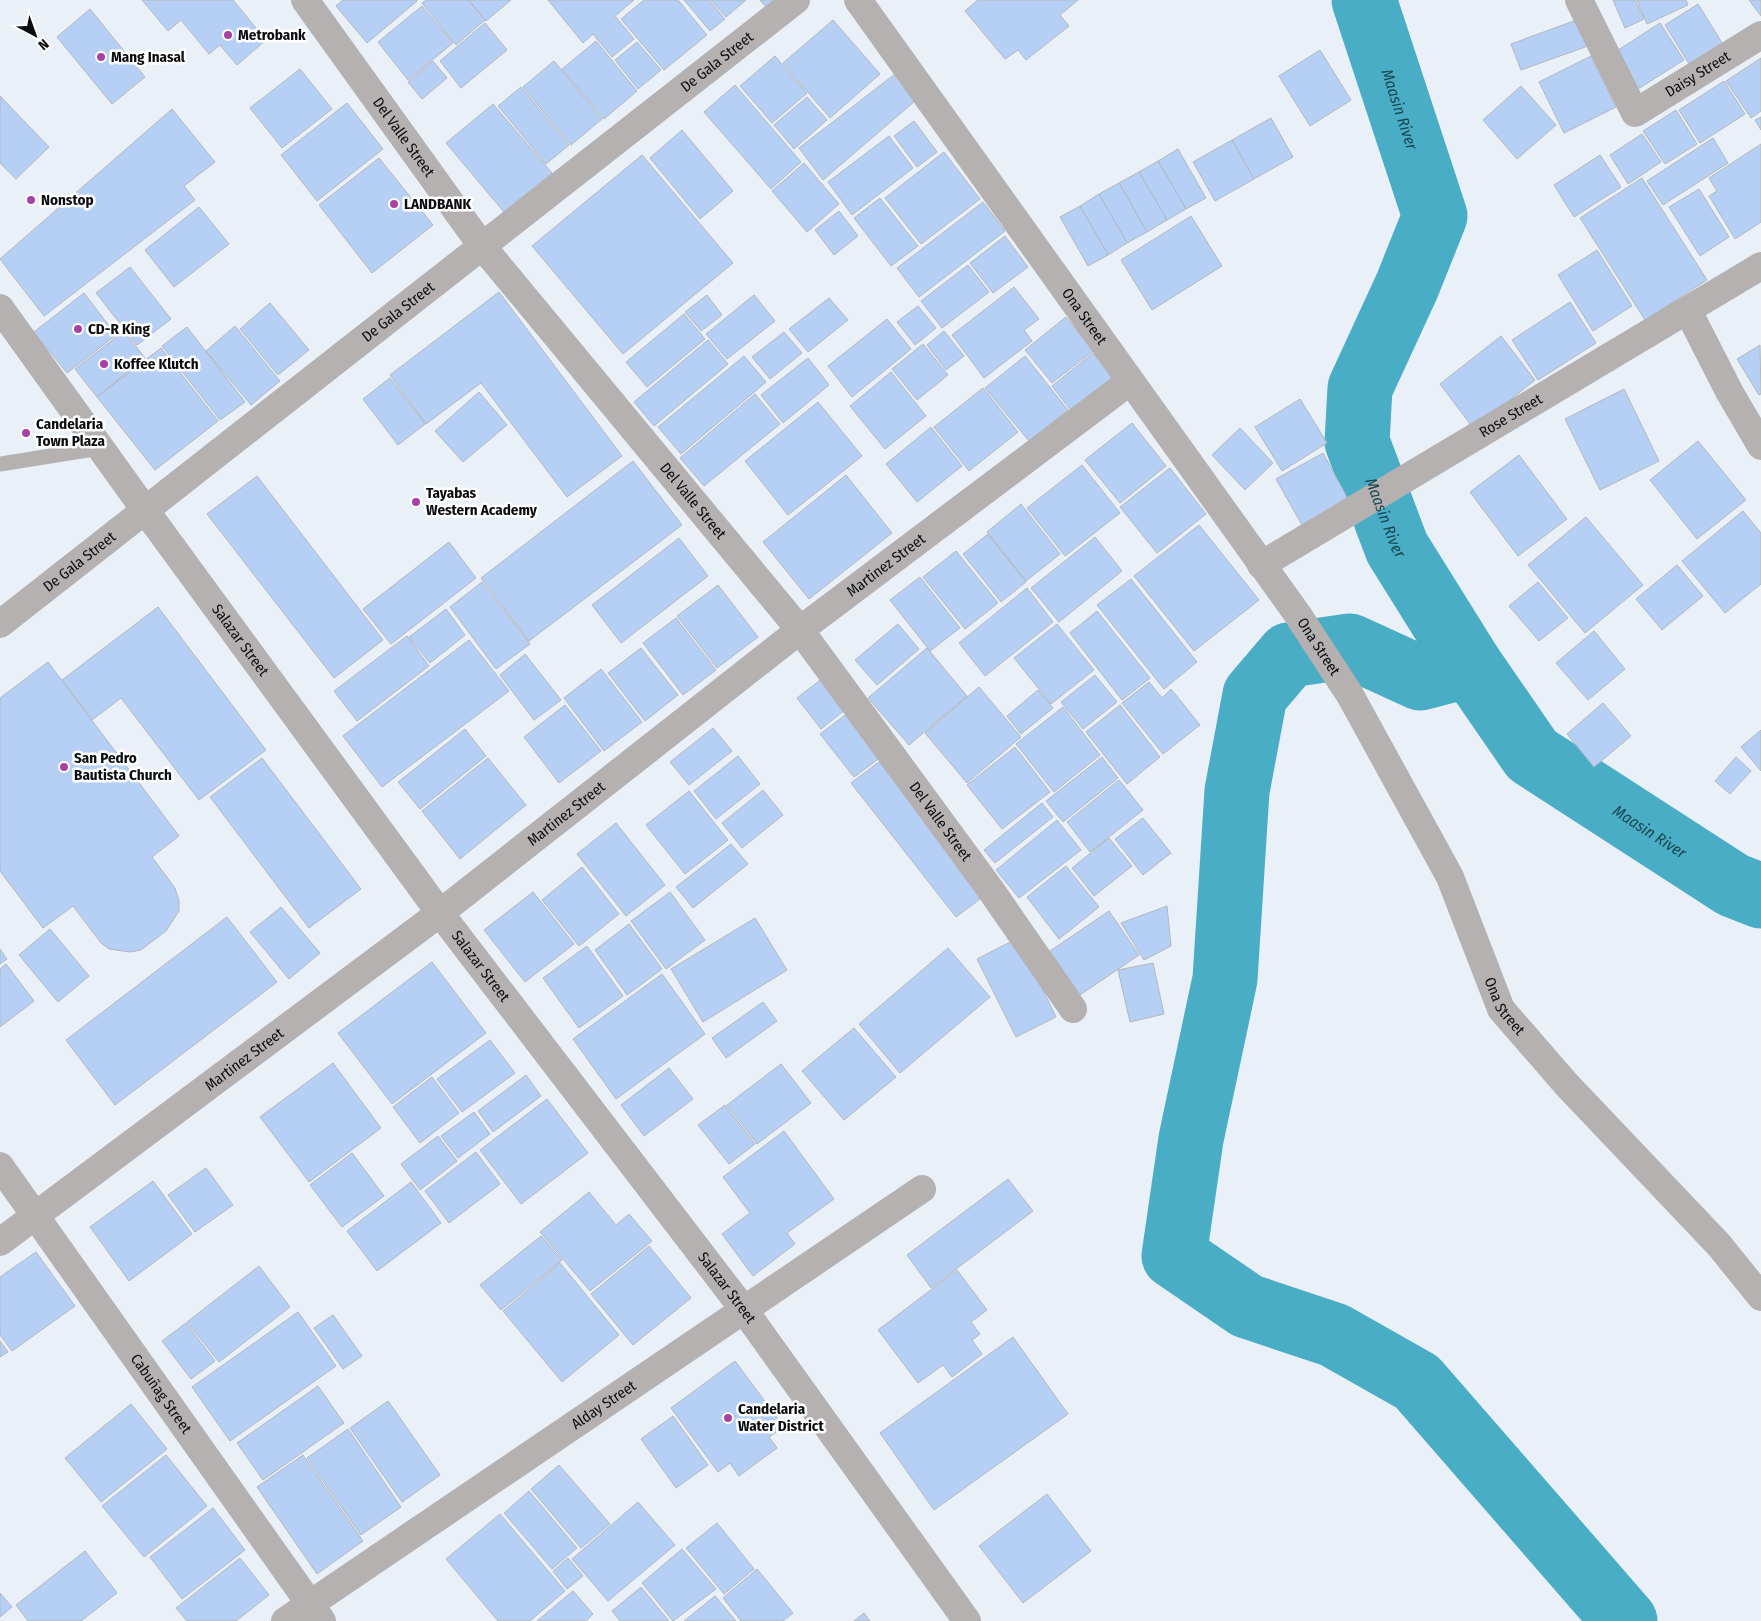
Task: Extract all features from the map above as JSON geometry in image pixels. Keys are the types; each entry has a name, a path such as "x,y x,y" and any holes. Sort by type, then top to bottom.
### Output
{"street":[{"name":"Del Valle Street","path":"305,0 482,246 800,630 990,889 1073,1009"},
{"name":"De Gala Street","path":"0,624 796,0"},
{"name":"Ona Street","path":"858,0 1129,382 1298,615 1350,695 1450,877 1501,1009 1567,1085 1718,1245 1761,1297"},
{"name":"Daisy Street","path":"1579,0 1635,113 1761,36"},
{"name":"Rose Street","path":"1261,565 1761,266"},
{"name":"Salazar Street","path":"0,308 145,510 440,913 744,1310 967,1621"},
{"path":"1688,311 1730,393 1761,446"},
{"name":"Martinez Street","path":"0,1242 35,1218 440,913 800,630 1129,382"},
{"name":"Cabuñag Street","path":"0,1166 35,1218 317,1612"},
{"name":"Alday Street","path":"285,1621 317,1612 744,1310 922,1189"}],"lane":[{"path":"0,464 100,448"}],"building":[{"name":"Metrobank","path":"142,0 233,0 266,40 237,65 220,45 209,54 181,20 168,31"},
{"path":"343,0 417,1 367,43 336,6"},
{"path":"426,0 468,0 485,20 456,45 422,3"},
{"path":"469,0 511,0 486,21"},
{"path":"548,0 634,0 615,16 634,39 612,57 593,34 583,43"},
{"path":"644,0 678,0 707,35 664,70 621,19"},
{"path":"684,0 709,0 725,19 710,31"},
{"path":"711,0 746,0 726,17"},
{"path":"760,0 776,0 767,8"},
{"path":"978,0 1078,0 1060,15 1069,26 1026,60 1018,50 1005,59 965,11"},
{"path":"1613,0 1635,0 1644,19 1625,28"},
{"path":"1637,0 1686,0 1688,5 1647,24"},
{"path":"1749,0 1761,0 1761,16"},
{"path":"1698,4 1724,46 1691,67 1665,25"},
{"path":"422,6 453,43 408,80 378,42"},
{"name":"Mang Inasal","path":"90,9 145,77 112,104 57,37"},
{"path":"1579,19 1588,46 1521,70 1511,44"},
{"path":"833,20 880,74 830,118 783,63"},
{"path":"485,23 507,50 461,88 440,61"},
{"path":"1660,23 1684,60 1638,89 1615,52"},
{"path":"596,41 637,91 604,119 562,69"},
{"path":"637,42 661,70 638,89 615,60"},
{"path":"1320,50 1351,100 1310,126 1279,76"},
{"path":"775,56 807,93 772,123 740,86"},
{"path":"1591,56 1616,107 1564,133 1539,82"},
{"path":"1761,58 1761,111 1751,118 1726,81"},
{"path":"433,61 447,78 422,99 408,82"},
{"path":"554,61 602,119 571,145 523,87"},
{"path":"300,69 332,109 282,148 250,108"},
{"path":"895,74 915,101 823,180 799,148"},
{"path":"1724,81 1745,114 1700,143 1679,110"},
{"path":"735,85 801,162 771,189 704,112"},
{"path":"1521,86 1556,125 1517,159 1483,120"},
{"path":"521,87 569,145 546,164 498,106"},
{"path":"0,96 49,147 16,179 0,163"},
{"path":"807,97 827,120 794,149 774,125"},
{"path":"347,103 383,149 317,201 281,155"},
{"path":"493,104 552,173 504,212 446,143"},
{"path":"172,109 215,162 184,186 195,200 44,316 0,259"},
{"path":"1676,110 1697,144 1665,164 1643,131"},
{"path":"1761,117 1761,130 1755,120"},
{"path":"1271,118 1293,157 1254,179 1232,140"},
{"path":"914,121 937,152 917,167 894,136"},
{"path":"682,130 733,191 700,219 650,158"},
{"path":"1642,134 1661,162 1628,184 1610,155"},
{"path":"889,136 913,168 852,215 828,182"},
{"path":"1713,138 1728,163 1663,205 1647,181"},
{"path":"1232,140 1254,179 1215,201 1193,162"},
{"path":"1761,144 1761,222 1735,239 1709,196 1717,191 1709,178"},
{"path":"1178,149 1206,198 1186,209 1158,161"},
{"path":"944,152 980,199 921,244 885,198"},
{"path":"642,155 733,263 623,354 532,246"},
{"path":"1600,155 1621,187 1574,217 1554,185"},
{"path":"379,158 433,225 372,273 319,205"},
{"path":"1158,161 1186,209 1167,220 1139,172"},
{"path":"804,163 839,204 807,232 772,191"},
{"path":"1139,172 1167,220 1147,232 1119,183"},
{"path":"1642,178 1707,280 1645,320 1580,218"},
{"path":"1119,183 1147,232 1127,243 1099,194"},
{"path":"1699,189 1729,237 1700,256 1669,207"},
{"path":"1099,194 1127,243 1108,255 1080,206"},
{"path":"880,198 918,246 891,266 854,218"},
{"path":"983,202 1005,231 919,297 897,268"},
{"path":"1080,206 1108,255 1088,266 1060,217"},
{"path":"199,207 229,244 174,287 145,250"},
{"path":"839,211 858,236 834,255 815,230"},
{"path":"1191,216 1222,266 1152,310 1121,260"},
{"path":"1005,236 1028,267 993,293 970,263"},
{"path":"1597,250 1632,306 1593,331 1558,275"},
{"path":"968,265 989,292 942,328 921,301"},
{"path":"130,267 171,319 137,345 96,293"},
{"path":"1014,287 1039,319 1024,330 1032,341 984,378 952,335"},
{"path":"499,292 622,456 567,497 481,383 426,424 390,375"},
{"path":"84,293 116,335 67,373 34,332"},
{"path":"707,295 722,315 701,331 685,312"},
{"path":"754,295 775,321 727,359 706,334"},
{"path":"829,298 848,320 808,352 789,329"},
{"path":"1570,302 1596,343 1538,380 1512,340"},
{"path":"270,303 309,350 278,375 240,329"},
{"path":"918,306 936,328 915,345 897,322"},
{"path":"684,314 705,339 647,387 626,362"},
{"path":"1066,317 1093,351 1052,383 1025,350"},
{"path":"887,319 911,349 852,397 828,366"},
{"path":"235,326 280,381 251,405 206,351"},
{"path":"187,327 245,402 220,420 162,346"},
{"path":"124,331 145,358 97,397 75,369"},
{"path":"944,331 964,356 946,370 927,345"},
{"path":"784,332 802,353 770,379 752,357"},
{"path":"1501,336 1535,380 1474,429 1440,384"},
{"path":"708,340 728,364 654,426 634,402"},
{"path":"923,344 948,375 917,400 892,369"},
{"path":"1760,345 1761,394 1759,395 1737,359"},
{"path":"161,348 218,421 155,470 97,397"},
{"path":"1093,353 1113,379 1072,412 1052,386"},
{"path":"744,356 766,382 681,454 658,427"},
{"path":"1025,356 1068,410 1029,441 985,388"},
{"path":"808,358 829,385 783,423 761,395"},
{"path":"891,372 926,416 885,449 850,406"},
{"path":"390,378 425,424 398,445 363,399"},
{"path":"983,388 1018,432 969,471 934,427"},
{"path":"1624,389 1659,461 1600,490 1565,419"},
{"path":"479,392 507,425 463,462 435,431"},
{"path":"755,394 780,424 704,486 680,458"},
{"path":"1300,399 1327,443 1282,471 1255,427"},
{"path":"818,402 862,456 788,515 745,461"},
{"path":"1132,423 1166,466 1120,503 1085,460"},
{"path":"931,427 962,466 917,502 886,464"},
{"path":"1240,428 1273,463 1245,490 1212,455"},
{"path":"1698,441 1746,500 1697,539 1650,480"},
{"path":"1323,453 1348,499 1302,525 1276,479"},
{"path":"1519,455 1567,519 1518,556 1470,492"},
{"path":"633,461 682,525 529,641 481,578"},
{"path":"1082,465 1120,513 1065,556 1027,508"},
{"path":"1170,468 1206,514 1157,553 1120,507"},
{"path":"846,475 892,533 809,599 763,542"},
{"path":"257,476 383,640 334,678 207,514"},
{"path":"1021,504 1060,554 1026,581 987,532"},
{"path":"1743,511 1761,533 1761,584 1725,613 1682,561"},
{"path":"1586,517 1643,585 1585,633 1528,565"},
{"path":"1199,525 1259,600 1194,651 1134,576"},
{"path":"988,534 1026,582 1001,602 963,554"},
{"path":"1095,537 1122,571 1059,622 1031,588"},
{"path":"679,538 708,576 621,643 592,605"},
{"path":"449,542 476,578 391,644 363,609"},
{"path":"956,551 998,603 965,629 923,577"},
{"path":"1677,565 1703,596 1662,630 1636,599"},
{"path":"920,577 960,628 930,651 890,600"},
{"path":"1131,579 1197,662 1164,689 1097,605"},
{"path":"482,582 530,644 496,669 450,607"},
{"path":"1538,582 1568,618 1539,641 1509,606"},
{"path":"718,585 758,637 717,668 677,616"},
{"path":"1027,588 1053,622 985,676 959,643"},
{"path":"158,607 266,750 199,800 121,698 92,720 62,680"},
{"path":"446,609 465,635 430,663 409,637"},
{"path":"1097,611 1150,678 1122,700 1070,633"},
{"path":"676,618 716,670 683,695 643,643"},
{"path":"898,624 919,649 877,685 855,660"},
{"path":"1057,624 1094,670 1051,704 1014,658"},
{"path":"1594,631 1625,669 1588,700 1556,663"},
{"path":"407,636 429,666 357,721 334,691"},
{"path":"469,640 509,691 382,787 343,736"},
{"path":"641,648 678,695 645,721 608,673"},
{"path":"927,648 967,696 909,745 868,698"},
{"path":"525,654 561,700 534,720 500,675"},
{"name":"San Pedro Bautista Church","path":"48,662 179,836 152,857 175,888 179,901 179,911 166,931 141,950 130,952 109,949 101,943 73,906 43,928 0,871 0,698"},
{"path":"601,669 642,722 604,751 564,698"},
{"path":"828,674 851,705 821,729 797,698"},
{"path":"1095,675 1117,702 1083,729 1061,702"},
{"path":"1149,682 1162,698 1171,689 1200,725 1163,754 1122,703"},
{"path":"979,687 1021,737 967,783 925,733"},
{"path":"1038,690 1053,708 1021,734 1007,716"},
{"path":"1603,703 1631,736 1594,767 1567,734"},
{"path":"565,705 601,751 559,783 524,737"},
{"path":"1120,705 1160,757 1127,784 1086,732"},
{"path":"1063,707 1100,755 1054,792 1016,744"},
{"path":"848,713 881,757 854,777 820,734"},
{"path":"713,728 732,751 689,785 670,762"},
{"path":"465,729 486,756 420,809 398,782"},
{"path":"1761,730 1761,771 1741,747"},
{"path":"1015,747 1050,792 1002,829 967,785"},
{"path":"738,756 760,784 716,819 694,791"},
{"path":"1102,757 1118,778 1063,822 1046,801"},
{"path":"1736,757 1751,771 1730,794 1715,781"},
{"path":"262,758 361,889 309,928 210,797"},
{"path":"488,758 526,805 460,859 422,811"},
{"path":"879,762 984,896 956,917 851,783"},
{"path":"1119,780 1143,810 1090,852 1067,822"},
{"path":"763,790 783,815 742,848 722,823"},
{"path":"689,791 728,840 685,874 646,825"},
{"path":"1042,803 1053,817 995,863 984,850"},
{"path":"1143,818 1171,853 1143,875 1115,839"},
{"path":"1057,820 1081,850 1019,898 996,870"},
{"path":"616,823 665,885 626,916 577,854"},
{"path":"1109,838 1132,866 1094,896 1072,868"},
{"path":"731,844 748,864 693,908 676,887"},
{"path":"1066,866 1099,907 1059,939 1027,897"},
{"path":"582,867 619,914 579,946 542,900"},
{"path":"533,892 574,944 525,982 484,930"},
{"path":"670,892 705,940 666,969 631,921"},
{"path":"1167,906 1171,946 1144,960 1121,923"},
{"path":"281,907 320,953 289,979 250,932"},
{"path":"1109,911 1139,955 1080,995 1050,951"},
{"path":"227,917 277,982 115,1105 66,1040"},
{"path":"755,918 787,970 703,1022 671,969"},
{"path":"629,924 662,969 627,995 595,950"},
{"path":"50,929 89,976 58,1002 19,955"},
{"path":"1018,938 1056,1017 1016,1037 977,959"},
{"path":"587,946 623,996 579,1028 543,978"},
{"path":"948,948 990,997 900,1073 859,1024"},
{"path":"0,949 7,959 0,964"},
{"path":"432,962 486,1033 392,1104 338,1033"},
{"path":"1153,963 1164,1014 1130,1022 1118,970"},
{"path":"6,964 34,1001 0,1027 0,969"},
{"path":"662,974 705,1034 616,1099 573,1039"},
{"path":"763,1002 777,1021 726,1058 712,1038"},
{"path":"854,1028 896,1077 844,1120 802,1071"},
{"path":"490,1040 515,1073 462,1112 437,1079"},
{"path":"333,1063 381,1128 309,1182 260,1117"},
{"path":"781,1064 811,1103 757,1144 727,1105"},
{"path":"669,1068 693,1099 644,1136 621,1105"},
{"path":"526,1075 541,1096 493,1132 478,1111"},
{"path":"432,1077 459,1113 420,1143 393,1107"},
{"path":"547,1099 588,1153 521,1204 480,1150"},
{"path":"725,1105 755,1144 729,1164 698,1125"},
{"path":"474,1112 490,1134 458,1158 441,1136"},
{"path":"784,1131 834,1199 787,1233 795,1244 753,1276 722,1234 750,1213 723,1177"},
{"path":"438,1136 457,1161 420,1190 401,1164"},
{"path":"476,1152 500,1184 449,1223 425,1191"},
{"path":"352,1153 384,1196 342,1227 310,1185"},
{"path":"206,1168 233,1205 195,1232 168,1195"},
{"path":"1008,1179 1033,1211 931,1288 907,1255"},
{"path":"153,1181 192,1234 129,1281 90,1227"},
{"path":"411,1182 441,1223 377,1271 347,1231"},
{"path":"589,1192 616,1225 629,1214 652,1241 590,1291 540,1232"},
{"path":"541,1236 562,1260 501,1310 480,1285"},
{"path":"649,1246 691,1298 633,1345 591,1294"},
{"path":"36,1252 75,1306 12,1351 0,1335 0,1277"},
{"path":"560,1263 619,1335 562,1382 503,1311"},
{"path":"259,1266 290,1307 219,1362 187,1322"},
{"path":"957,1270 987,1310 971,1322 980,1334 972,1340 982,1354 952,1377 943,1365 918,1383 878,1330"},
{"path":"298,1312 336,1366 230,1441 192,1387"},
{"path":"333,1315 362,1356 343,1369 314,1328"},
{"path":"186,1323 215,1361 191,1379 162,1341"},
{"path":"1013,1337 1068,1414 934,1510 880,1433"},
{"path":"0,1341 8,1352 0,1357"},
{"name":"Candelaria Water District","path":"735,1361 784,1427 769,1437 777,1448 739,1476 730,1463 718,1472 671,1408"},
{"path":"318,1386 344,1423 263,1480 237,1443"},
{"path":"388,1401 440,1475 402,1502 350,1428"},
{"path":"131,1404 167,1449 101,1502 65,1458"},
{"path":"673,1416 708,1465 676,1488 641,1439"},
{"path":"348,1429 401,1507 361,1535 307,1458"},
{"path":"166,1455 207,1506 144,1557 102,1506"},
{"path":"303,1455 363,1541 317,1574 257,1487"},
{"path":"559,1465 610,1524 581,1548 531,1489"},
{"path":"529,1491 577,1548 552,1569 504,1513"},
{"path":"1047,1494 1091,1551 1023,1603 979,1546"},
{"path":"638,1502 675,1545 608,1601 572,1559"},
{"path":"213,1508 245,1550 182,1599 150,1557"},
{"path":"500,1514 565,1591 530,1621 498,1621 446,1559"},
{"path":"717,1523 754,1569 724,1594 686,1548"},
{"path":"682,1549 716,1589 673,1621 642,1583"},
{"path":"85,1551 117,1593 81,1621 28,1621 16,1605"},
{"path":"240,1558 269,1595 236,1621 187,1621 176,1608"},
{"path":"568,1558 583,1576 567,1589 553,1571"},
{"path":"757,1569 793,1613 783,1621 741,1621 723,1598"},
{"path":"641,1587 669,1621 620,1621 612,1611"},
{"path":"573,1591 593,1614 586,1621 537,1621"},
{"path":"0,1593 12,1607 0,1617"},
{"path":"715,1596 736,1621 684,1621"},
{"path":"864,1613 870,1621 854,1621"}],"waterway":[{"name":"Maasin River","path":"1364,0 1435,216 1407,286 1360,388 1357,442 1397,548 1470,665 1532,755 1733,885 1761,896"},
{"path":"1470,665 1420,678 1350,646 1289,655 1255,695 1237,791 1225,979 1191,1139 1174,1256 1247,1306 1334,1335 1417,1382 1625,1621"}],"place":[{"name":"Metrobank","path":"228,35"},
{"name":"Mang Inasal","path":"101,57"},
{"name":"Nonstop","path":"31,200"},
{"name":"LANDBANK","path":"394,204"},
{"name":"CD-R King","path":"78,329"},
{"name":"Koffee Klutch","path":"104,364"},
{"name":"Candelaria Town Plaza","path":"26,433"},
{"name":"Tayabas Western Academy","path":"416,502"},
{"name":"San Pedro Bautista Church","path":"64,767"},
{"name":"Candelaria Water District","path":"728,1418"}]}
